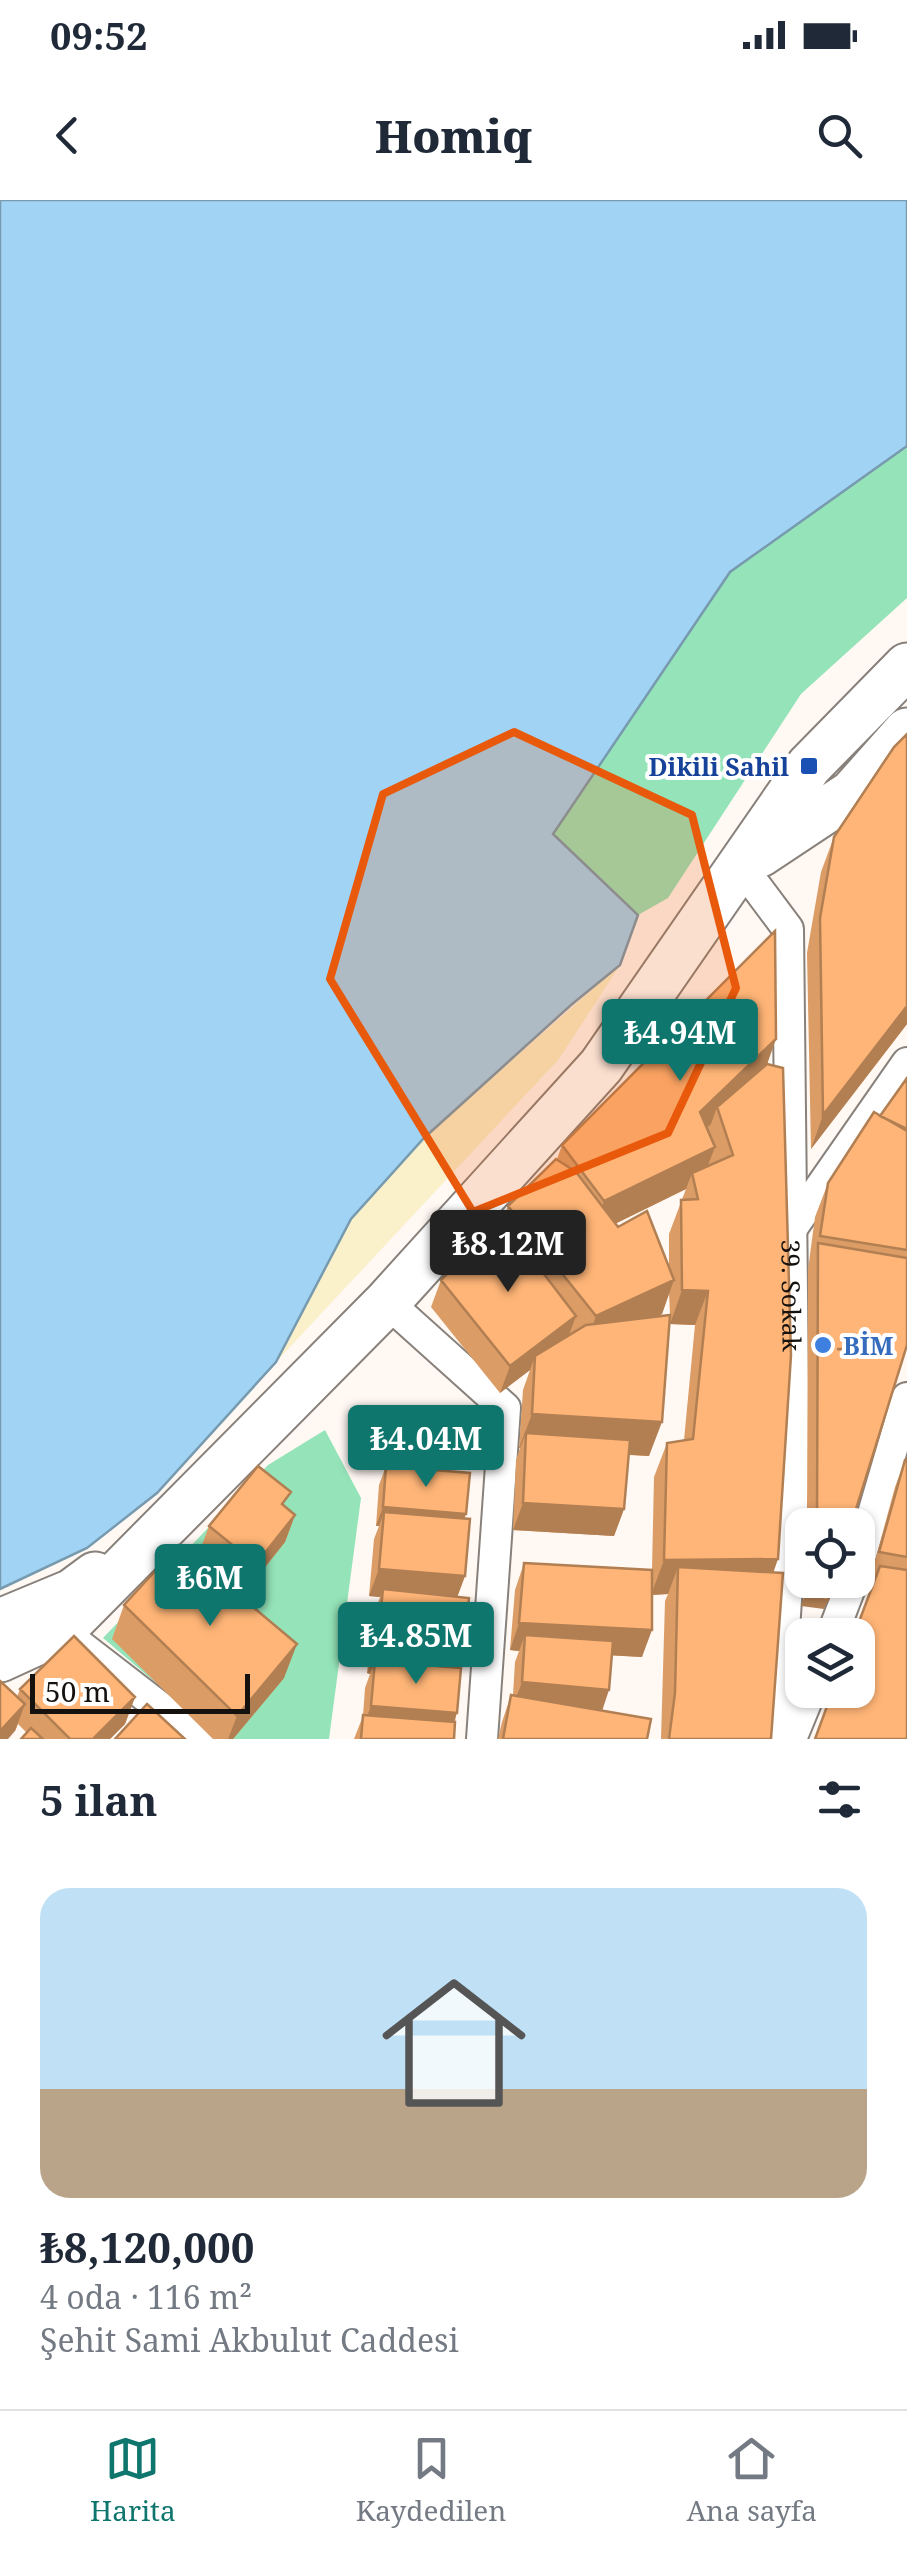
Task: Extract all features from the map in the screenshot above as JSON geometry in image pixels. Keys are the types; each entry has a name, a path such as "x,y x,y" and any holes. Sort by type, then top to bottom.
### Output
{"main road":[{"path":"0,1660 62,1631 388,1302 602,1066 809,766 907,666"},
{"path":"741,866 852,793 907,731"},
{"path":"0,1622 72,1592 174,1518"}],"street":[{"name":"39. Sokak","path":"741,866 788,929 794,1476 777,1739"},
{"path":"792,1228 907,1063"},
{"path":"388,1302 506,1408 482,1739"},
{"path":"875,1508 907,1398"},
{"path":"62,1631 201,1739"},
{"path":"792,1739 804,1708"}],"highlighted area":[{"path":"514,732 692,815 736,988 668,1133 473,1212 330,979 383,794"}],"green space":[{"path":"907,446 907,598 801,694 668,898 638,915 552,834 730,572"},
{"path":"325,1430 361,1498 329,1739 222,1739 103,1638 268,1465"}],"sand":[{"path":"620,965 559,1059 276,1362 351,1219 424,1138"}],"water":[{"path":"0,200 907,200 907,446 730,572 553,834 638,915 620,965 424,1138 351,1219 276,1362 157,1493 87,1548 0,1589"}],"building":[{"path":"907,734 907,1006 823,1115 820,918 834,837 894,747"},
{"path":"775,931 776,1039 700,1112 715,1147 604,1201 562,1145"},
{"path":"767,1064 783,1068 791,1355 778,1559 664,1560 667,1443 693,1439 708,1291 682,1290 681,1200 698,1199 692,1173 733,1155 717,1107"},
{"path":"907,1078 907,1129 880,1116"},
{"path":"874,1112 907,1131 907,1250 820,1236 828,1183"},
{"path":"556,1159 576,1172 618,1227 647,1211 674,1280 596,1316 508,1206"},
{"path":"502,1219 576,1316 510,1366 441,1280"},
{"path":"818,1243 907,1258 907,1345 856,1508 817,1508","holes":["837,1349 871,1349 874,1354"]},
{"path":"670,1315 662,1422 532,1414 535,1356 586,1325"},
{"path":"526,1433 630,1440 624,1509 523,1503"},
{"path":"907,1460 907,1557 879,1552"},
{"path":"258,1466 291,1492 282,1504 295,1515 256,1564 209,1526"},
{"path":"386,1466 470,1473 466,1514 383,1507"},
{"path":"384,1512 470,1519 465,1576 379,1569"},
{"path":"179,1545 297,1644 237,1716 124,1605"},
{"path":"524,1563 652,1570 652,1630 519,1623"},
{"path":"880,1566 907,1570 907,1739 815,1739 826,1708 875,1708 875,1618 860,1618 868,1598 875,1598"},
{"path":"678,1567 783,1573 771,1739 669,1739 675,1693"},
{"path":"383,1589 469,1598 463,1655 377,1646"},
{"path":"525,1635 613,1641 609,1690 522,1682"},
{"path":"74,1636 135,1697 93,1739 70,1739 20,1689"},
{"path":"375,1661 461,1668 457,1713 371,1706"},
{"path":"0,1681 25,1704 0,1731"},
{"path":"511,1695 651,1719 647,1739 503,1739"},
{"path":"147,1704 185,1739 115,1739"},
{"path":"363,1715 455,1722 454,1739 361,1739"},
{"path":"31,1728 43,1739 21,1739"}],"place":[{"name":"Dikili Sahil","path":"809,766"},
{"name":"BİM","path":"823,1345"}]}
